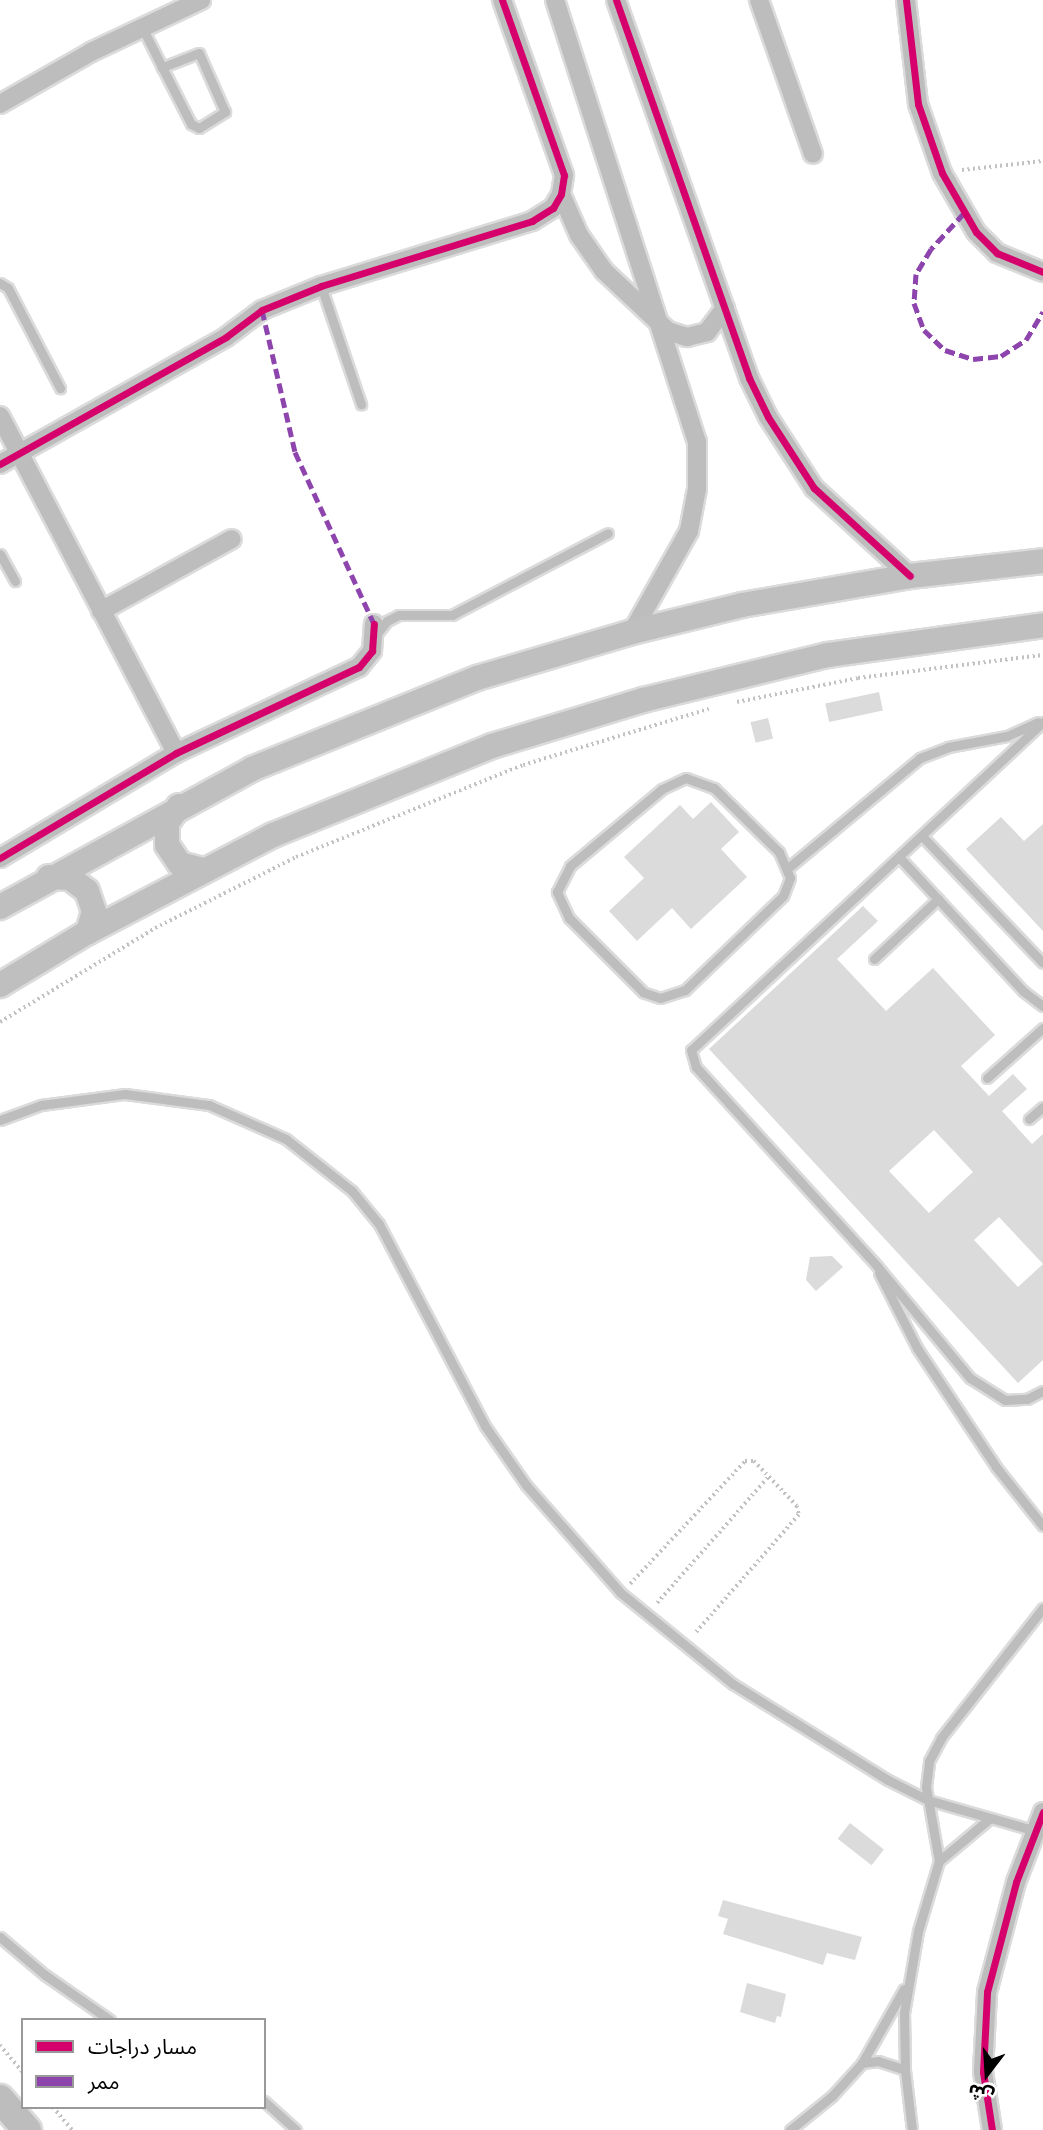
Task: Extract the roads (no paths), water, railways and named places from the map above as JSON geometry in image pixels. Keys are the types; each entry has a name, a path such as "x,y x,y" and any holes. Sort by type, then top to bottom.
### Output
{"main road":[{"path":"0,907 180,805 401,706 632,632 753,603 910,576 1043,561"},
{"path":"0,985 88,932 202,870 418,774 643,699 828,655 1043,625"},
{"path":"180,805 167,823 167,845 180,864 202,870"},
{"path":"49,877 70,878 88,891 94,911 88,932"},
{"path":"0,2099 27,2130"}],"street":[{"path":"0,104 142,27 201,0"},
{"path":"502,0 561,165 561,194 579,235 604,271 660,325 677,336 698,335 715,325 725,308"},
{"path":"555,0 697,442 697,489 689,531 632,632"},
{"path":"616,0 749,378 788,451 814,488 910,576"},
{"path":"759,0 813,154"},
{"path":"906,0 918,104 942,173 976,232 997,253 1043,272"},
{"path":"0,464 226,337 262,310 321,286 531,221 553,208 561,194"},
{"path":"0,416 176,753"},
{"path":"100,611 232,539"},
{"path":"0,858 176,753 359,667 372,651 375,630"},
{"path":"992,2130 983,2072 987,1992 995,1951 1043,1812"}],"lane":[{"path":"142,27 162,67 191,124 199,128 225,112 199,53 162,67"},
{"path":"0,283 8,288 60,388"},
{"path":"321,286 361,404"},
{"path":"375,630 399,615 452,615 608,533"},
{"path":"0,554 15,581"},
{"path":"1043,721 691,1050 696,1067 877,1266 959,1366 983,1388 1015,1400 1043,1391"},
{"path":"788,868 779,852 714,788 686,778 662,789 570,866 558,882 558,902 643,992 669,998 685,990 783,896 788,868 920,758 948,747 1007,736 1043,721"},
{"path":"922,836 1043,963"},
{"path":"899,857 1023,992 1043,1006"},
{"path":"874,959 938,899"},
{"path":"987,1078 1043,1028"},
{"path":"0,1120 83,1097 167,1097 248,1119 321,1163 379,1224 401,1260 449,1363 526,1485 621,1593 684,1647 783,1717 928,1800 1035,1831"},
{"path":"1029,1119 1043,1107"},
{"path":"877,1266 916,1348 996,1467 1043,1526"},
{"path":"912,2130 905,2070 908,1980 939,1861 937,1830 928,1800 927,1774 934,1749 1043,1608"},
{"path":"939,1861 989,1819"},
{"path":"0,1937 107,2018"},
{"path":"790,2130 832,2096 862,2063 908,1980"},
{"path":"862,2063 878,2061 905,2070"},
{"path":"266,2103 296,2130"}]}
